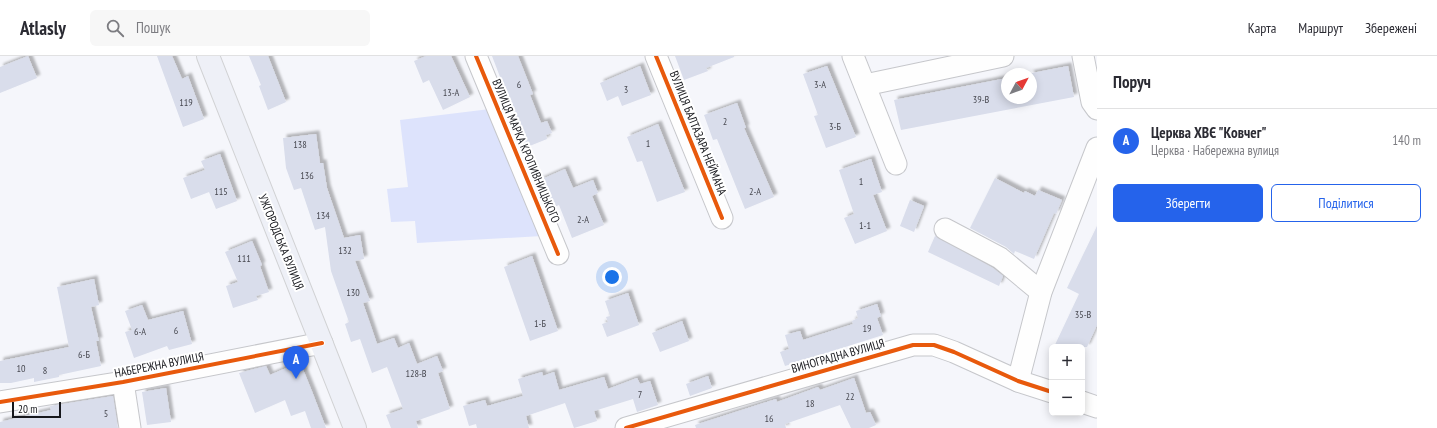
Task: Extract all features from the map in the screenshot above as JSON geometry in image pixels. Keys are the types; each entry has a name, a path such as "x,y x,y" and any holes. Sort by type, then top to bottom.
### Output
{"main road":[{"name":"УЖГОРОДСЬКА ВУЛИЦЯ","path":"208,56 355,428"}],"street":[{"name":"ВУЛИЦЯ МАРКА КРОПИВНИЦЬКОГО","path":"476,56 558,254"},
{"name":"ВУЛИЦЯ БАЛТАЗАРА НЕЙМАНА","path":"656,56 722,218"},
{"path":"853,56 896,164"},
{"path":"865,85 1003,56"},
{"path":"1083,56 1092,102 1097,109"},
{"path":"1018,381 1041,292 1097,148"},
{"path":"945,229 1000,258 1041,292"},
{"name":"НАБЕРЕЖНА ВУЛИЦЯ","path":"0,402 123,382 322,343"},
{"name":"ВИНОГРАДНА ВУЛИЦЯ","path":"626,428 913,345 934,345 954,352 1018,381 1049,391"},
{"path":"123,382 130,428"},
{"path":"1085,403 1097,407"}],"shaded area":[{"path":"490,109 542,236 417,243 415,221 391,222 387,189 408,187 400,120"}],"building":[{"path":"28,56 37,78 0,93 0,67"},
{"path":"157,56 172,56 182,79 188,76 204,119 183,127"},
{"path":"249,56 268,56 286,102 268,110 259,86 261,85"},
{"path":"426,56 451,56 470,97 443,110 429,80 423,83 414,61"},
{"path":"492,56 518,56 533,94 530,95 541,123 547,121 552,133 546,135 547,139 527,147"},
{"path":"675,56 734,57 706,68 708,71 684,80"},
{"path":"640,66 651,95 622,106 618,96 607,101 600,83"},
{"path":"827,66 856,137 826,148 814,116 818,115 803,74"},
{"path":"1068,66 1074,97 901,130 894,100 1001,79 1001,104 1037,104 1037,72"},
{"path":"737,103 746,128 744,128 774,197 745,209 717,139 713,140 704,115"},
{"path":"658,124 685,192 657,202 642,161 637,162 627,137"},
{"path":"316,134 320,163 323,163 327,188 344,238 360,235 364,259 355,261 370,301 363,303 377,344 394,338 398,348 409,343 417,364 437,356 443,371 438,373 450,409 416,421 418,428 391,428 386,415 403,409 387,367 372,373 360,339 351,342 345,324 349,322 331,271 325,227 315,230 301,188 294,190 286,168 283,138"},
{"path":"220,154 237,201 216,209 209,192 191,199 183,178 205,170 201,161"},
{"path":"871,159 882,192 873,195 887,231 855,244 844,218 854,214 839,170"},
{"path":"565,169 573,188 593,180 598,193 592,196 604,225 572,238 559,205 552,208 540,180"},
{"path":"995,178 1024,193 1025,191 1035,196 1038,190 1062,200 1056,214 1054,213 1034,259 1015,251 1014,254 1006,247 970,228"},
{"path":"910,200 924,206 914,232 900,226"},
{"path":"1097,226 1097,325 1087,347 1085,347 1085,344 1055,344 1079,294 1067,288"},
{"path":"935,236 993,268 1003,276 999,286 928,252"},
{"path":"252,241 262,265 260,266 269,292 256,296 258,300 233,308 226,286 238,282 225,252"},
{"path":"532,256 558,331 530,341 504,267"},
{"path":"94,279 99,305 91,307 99,341 96,341 101,366 34,382 34,378 11,383 0,383 0,361 69,347 57,287"},
{"path":"628,293 639,325 607,337 602,324 608,322 606,317 610,316 605,301"},
{"path":"877,304 881,316 877,318 883,335 785,366 780,352 789,349 785,335 800,331 803,340 853,324 852,321 858,318 856,311"},
{"path":"142,305 148,320 183,311 192,344 169,350 167,346 134,358 125,332 132,330 125,311"},
{"path":"682,321 689,341 660,352 652,333"},
{"path":"300,362 326,428 311,428 305,411 291,416 285,400 255,413 239,373 266,366 270,375"},
{"path":"542,372 543,376 554,372 559,390 604,377 608,389 637,378 640,384 650,381 658,405 637,412 633,399 594,411 597,421 574,428 565,403 526,416 529,428 477,428 476,424 469,426 463,406 485,400 487,406 523,396 518,379"},
{"path":"708,376 712,388 690,396 686,384"},
{"path":"854,378 866,413 870,412 876,425 869,428 851,428 840,405 785,424 786,428 696,428 695,425 776,399 777,402 818,387 820,390"},
{"path":"166,388 171,422 147,425 142,392"},
{"path":"113,396 118,428 0,428 0,422 51,410 50,406"}],"cycle path":[{"path":"476,56 558,254"},
{"path":"656,56 722,218"},
{"path":"0,402 123,382 322,343"},
{"path":"626,428 913,345 934,345 954,352 1018,381 1049,391"}],"place":[{"name":"Церква ХВЄ \"Ковчег\"","path":"296,379"}]}
